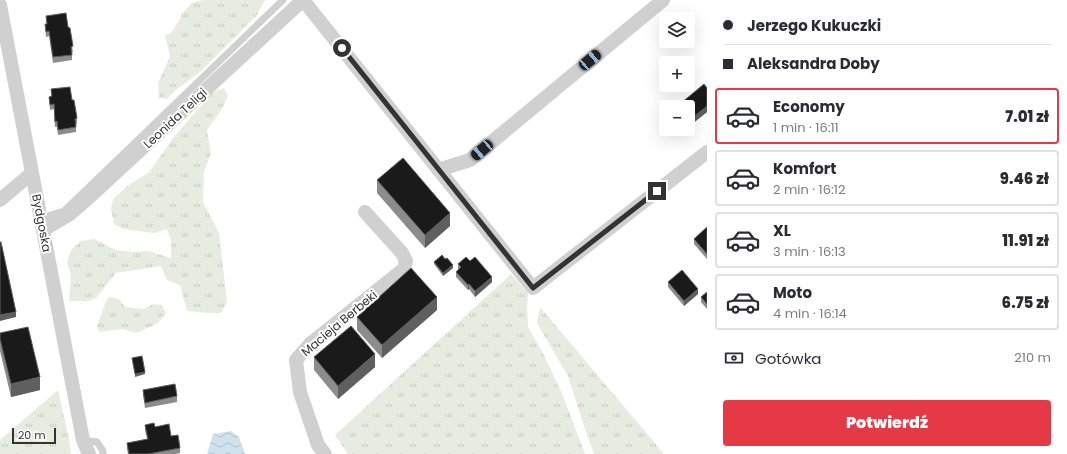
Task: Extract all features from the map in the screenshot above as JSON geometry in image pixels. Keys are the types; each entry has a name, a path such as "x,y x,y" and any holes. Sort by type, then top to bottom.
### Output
{"street":[{"name":"Leonida Teligi","path":"42,224 70,214 303,0"},
{"path":"303,0 533,288 707,152"},
{"path":"438,170 470,160 663,0"},
{"name":"Bydgoska","path":"0,5 83,440 88,454"},
{"path":"0,200 32,173"},
{"name":"Macieja Berbeki","path":"325,454 318,445 300,392 296,360 310,344 404,269 406,261 402,253 365,212"},
{"name":"Bydgoska","path":"80,454 83,440"}],"lane":[{"path":"42,224 64,211 283,0"},
{"path":"83,440 97,442 103,451 103,454"}],"green space":[{"path":"204,0 265,0 257,15 200,72 177,89 167,99 159,98 158,83 170,56 165,35 171,33 182,14 192,3"},
{"path":"224,88 228,96 222,109 207,130 211,154 204,171 203,202 219,233 227,302 221,313 187,311 180,285 167,280 161,266 116,273 96,298 89,301 69,301 71,275 67,262 71,250 81,241 94,239 116,250 133,252 148,251 171,258 171,240 167,229 154,233 123,229 114,224 111,209 113,199 126,187 149,172 174,137 213,92"},
{"path":"511,274 528,293 528,327 543,353 563,396 585,454 348,454 335,435"},
{"path":"109,297 119,299 125,307 143,309 154,304 162,305 166,313 158,323 137,333 122,329 99,332 97,326"},
{"path":"540,307 664,454 594,454 568,376 537,323"},
{"path":"58,390 71,454 0,454 0,440"}],"water":[{"path":"231,431 239,437 245,454 207,454 213,434"}],"building":[{"path":"66,13 73,46 71,47 72,55 53,57 49,31 46,32 46,16"},
{"path":"704,84 707,88 707,106 695,116 695,100 685,100"},
{"path":"70,87 77,118 75,119 76,127 58,130 57,121 55,122 54,104 50,105 49,97 52,96 51,89"},
{"path":"403,158 450,213 425,235 377,180"},
{"path":"707,227 707,254 694,239"},
{"path":"0,242 16,312 0,315"},
{"path":"442,255 453,265 443,273 434,262"},
{"path":"466,257 470,261 475,257 492,277 475,291 456,272 461,267 458,264"},
{"path":"411,268 437,297 382,345 357,317"},
{"path":"682,270 698,289 684,301 668,282"},
{"path":"707,292 707,304 701,297"},
{"path":"351,326 375,354 338,386 314,357"},
{"path":"28,327 40,377 11,384 0,339 0,333"},
{"path":"142,356 145,372 135,374 132,358"},
{"path":"175,384 177,396 145,403 143,390"},
{"path":"154,423 155,427 169,424 171,436 178,435 180,448 148,454 129,454 127,443 148,439 145,425"}],"route":[{"path":"342,48 533,288 657,191"}]}
